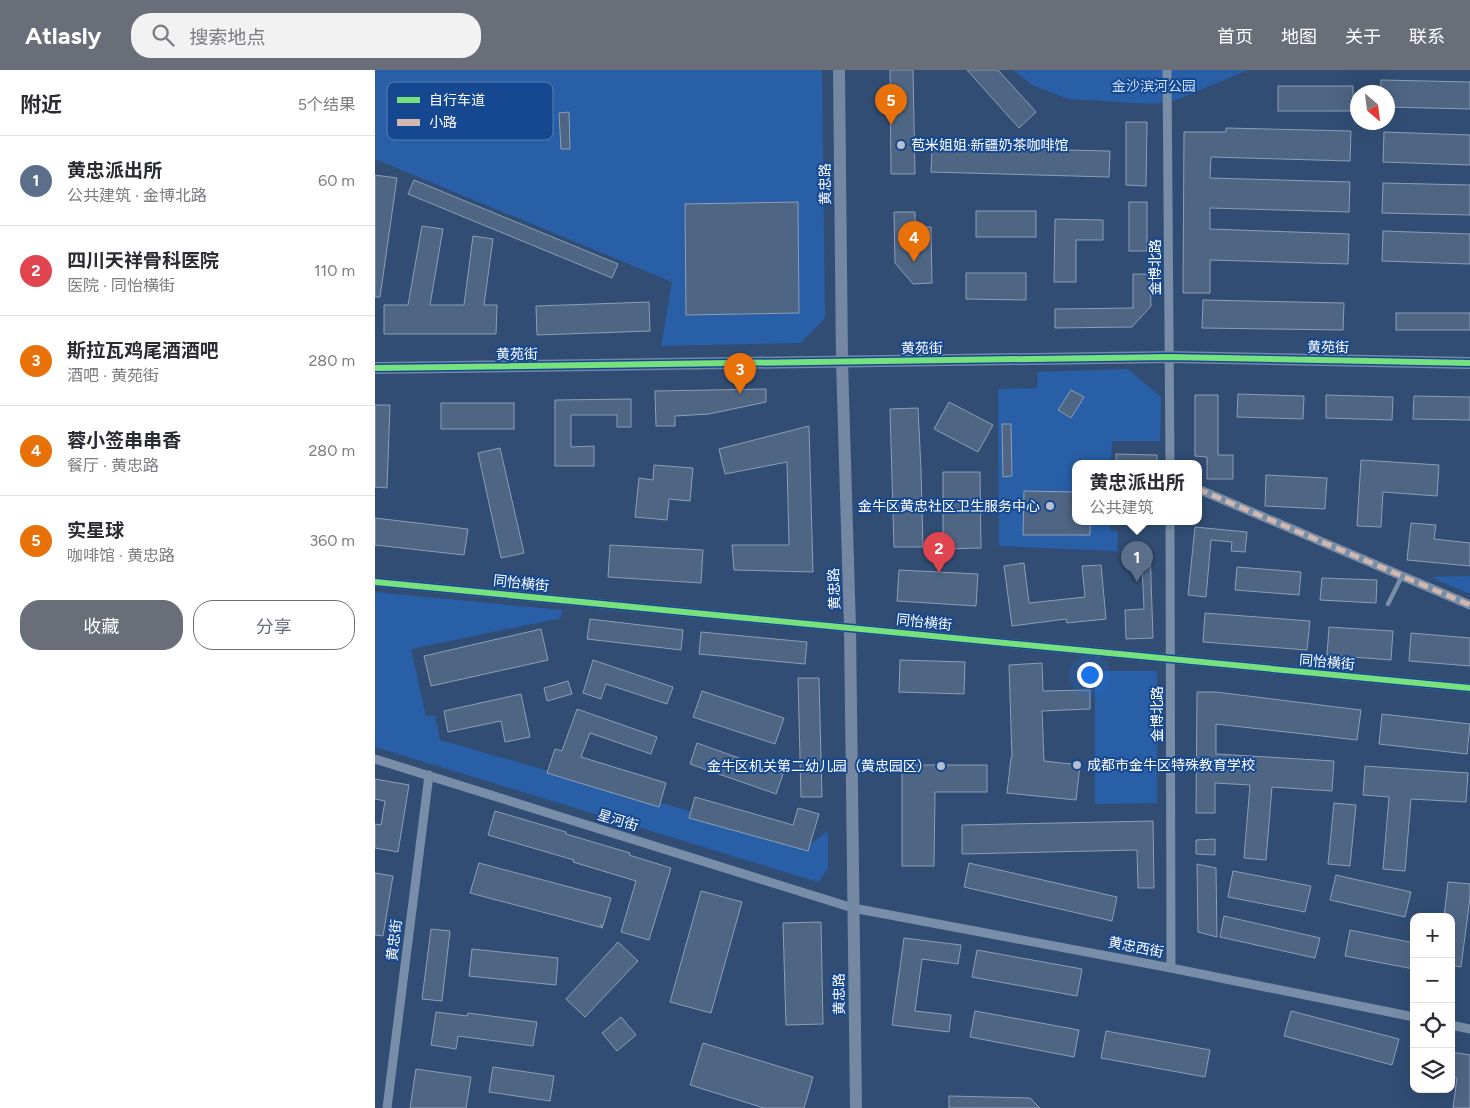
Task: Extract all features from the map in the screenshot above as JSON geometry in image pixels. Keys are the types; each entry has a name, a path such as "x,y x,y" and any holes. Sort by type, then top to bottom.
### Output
{"street":[{"name":"黄忠路","path":"839,70 842,362 850,628 856,1108"},
{"name":"金博北路","path":"1167,70 1170,460"},
{"name":"黄苑街","path":"375,368 1170,357 1470,362"},
{"path":"1202,491 1470,605"},
{"name":"金博北路","path":"1170,525 1171,968"},
{"name":"同怡横街","path":"375,582 1470,688"},
{"name":"星河街","path":"375,759 853,908"},
{"name":"黄忠街","path":"387,1108 429,775"},
{"name":"黄忠西街","path":"853,908 1171,968 1410,1016"},
{"path":"1455,1026 1470,1029"}],"lane":[{"path":"1388,604 1402,576"}],"green space":[{"path":"375,70 822,70 825,318 801,343 661,346 672,282 375,159"},
{"name":"金沙滨河公园","path":"1013,70 1248,70 1176,100 1153,104 1068,99 1032,85"},
{"path":"1128,369 1161,397 1160,441 1112,441 1111,460 1072,460 1072,525 1110,525 1110,530 1118,531 1117,551 999,546 998,389 1037,388 1038,372"},
{"path":"1470,576 1470,594 1430,577"},
{"path":"375,592 562,610 561,618 411,649 426,716 435,715 440,740 809,845 828,831 828,869 818,882 375,747"},
{"path":"1095,671 1157,671 1157,803 1095,804"}],"building":[{"path":"890,70 913,70 915,174 891,174"},
{"path":"967,70 998,70 1036,112 1019,128"},
{"path":"1381,80 1470,82 1470,109 1395,107 1395,85 1381,85"},
{"path":"1278,86 1350,86 1350,111 1278,111"},
{"path":"569,112 570,149 561,149 559,113"},
{"path":"1126,122 1147,122 1146,186 1126,185"},
{"path":"1226,128 1351,131 1350,161 1211,157 1210,178 1350,182 1349,212 1210,208 1210,229 1349,234 1348,264 1210,260 1210,293 1183,293 1184,132 1226,132"},
{"path":"1384,132 1470,135 1470,165 1383,162"},
{"path":"932,147 1110,151 1109,177 931,172"},
{"path":"375,175 397,178 380,297 375,297"},
{"path":"414,180 618,264 612,278 408,194"},
{"path":"1383,183 1470,185 1470,215 1382,213"},
{"path":"798,202 799,313 686,315 685,204"},
{"path":"1129,202 1147,202 1147,251 1129,251"},
{"path":"976,211 1036,211 1036,237 976,237"},
{"path":"894,212 915,212 915,227 931,227 932,283 913,284 895,263"},
{"path":"1055,219 1103,220 1103,240 1076,240 1076,282 1054,282"},
{"path":"422,226 443,229 430,305 464,305 473,236 493,239 484,305 497,305 496,334 384,334 384,305 408,305"},
{"path":"1383,231 1470,234 1470,264 1382,261"},
{"path":"966,273 1026,273 1026,300 966,299"},
{"path":"1133,274 1150,274 1151,306 1132,327 1055,328 1055,309 1133,308"},
{"path":"1203,300 1344,303 1343,330 1202,328"},
{"path":"649,302 650,331 537,335 536,306"},
{"path":"1396,313 1470,313 1470,330 1396,330"},
{"path":"766,389 766,402 709,414 675,416 675,426 656,426 655,391"},
{"path":"1071,390 1084,397 1071,418 1058,410"},
{"path":"1238,394 1304,396 1303,419 1237,417"},
{"path":"1195,395 1218,395 1218,455 1233,455 1233,479 1207,479 1207,457 1195,456"},
{"path":"1326,395 1393,397 1392,420 1326,418"},
{"path":"1414,396 1470,397 1470,420 1413,419"},
{"path":"631,399 631,427 617,427 617,415 571,415 571,447 594,446 594,466 555,466 555,400"},
{"path":"949,402 993,425 978,452 934,429"},
{"path":"441,403 514,403 514,429 441,429"},
{"path":"375,405 390,405 387,488 375,487"},
{"path":"918,408 923,547 894,547 890,409"},
{"path":"1002,424 1011,424 1012,476 1003,477"},
{"path":"809,426 813,572 734,570 732,545 789,545 787,462 725,474 719,449"},
{"path":"500,448 524,553 501,558 478,453"},
{"path":"1116,454 1157,455 1157,460 1116,460"},
{"path":"1361,460 1439,465 1437,496 1383,492 1381,527 1357,526"},
{"path":"654,465 693,468 690,501 669,499 667,520 635,517 639,478 653,480"},
{"path":"943,472 980,472 981,548 943,549"},
{"path":"1266,475 1327,478 1325,509 1265,506"},
{"name":"金牛区黄忠社区卫生服务中心","path":"1024,491 1072,492 1072,525 1090,525 1090,535 1023,535"},
{"path":"375,518 468,529 464,555 375,545"},
{"path":"1411,523 1436,525 1434,539 1470,543 1470,566 1407,560"},
{"path":"1195,527 1247,532 1245,552 1231,551 1232,542 1211,540 1206,597 1188,595"},
{"path":"610,545 703,550 701,583 608,577"},
{"path":"1150,549 1153,638 1126,639 1125,610 1144,609 1142,565 1134,565 1134,550"},
{"path":"1024,563 1029,603 1085,597 1082,566 1101,565 1106,619 1067,623 1066,619 1012,626 1004,566"},
{"path":"1237,567 1301,572 1299,595 1235,590"},
{"path":"899,570 978,574 976,606 897,601"},
{"path":"1322,578 1377,580 1376,603 1320,600"},
{"path":"1205,613 1310,621 1307,650 1203,642"},
{"path":"590,619 683,630 681,650 587,639"},
{"path":"1329,627 1393,631 1391,660 1327,655"},
{"path":"541,629 548,660 431,686 424,656"},
{"path":"701,632 807,642 805,664 699,654"},
{"path":"1411,633 1470,638 1470,666 1409,661"},
{"path":"593,660 673,687 667,704 606,684 601,699 583,693"},
{"path":"900,660 965,662 964,694 899,692"},
{"path":"1042,663 1043,691 1090,690 1090,709 1042,711 1044,761 1080,765 1076,800 1007,793 1012,758 1009,665"},
{"path":"798,678 819,678 822,797 801,797"},
{"path":"568,681 572,694 547,701 544,688"},
{"path":"702,691 784,718 775,744 693,717"},
{"path":"1197,692 1216,692 1361,710 1357,740 1216,724 1216,754 1334,761 1332,791 1272,787 1266,860 1244,858 1250,785 1215,783 1215,813 1196,813"},
{"path":"521,694 530,737 505,742 501,721 448,732 444,711"},
{"path":"577,709 657,737 651,754 590,733 581,757 666,783 659,807 547,773 555,749 562,751"},
{"path":"1382,714 1470,724 1467,754 1379,744"},
{"path":"697,743 783,774 776,794 690,764"},
{"path":"902,765 987,765 987,792 935,792 934,866 902,866"},
{"path":"1365,766 1468,773 1466,802 1411,799 1405,871 1383,869 1389,797 1363,795"},
{"path":"375,779 409,785 398,852 375,848 375,824 381,825 385,801 375,799"},
{"path":"695,797 793,825 798,808 819,814 808,851 689,818"},
{"path":"1334,803 1356,805 1350,866 1328,864"},
{"path":"495,811 566,832 566,834 630,853 629,855 671,868 649,940 621,932 636,881 573,862 574,860 488,835"},
{"path":"1153,821 1154,888 1138,888 1137,850 962,854 962,825"},
{"path":"1215,839 1215,855 1196,854 1196,840"},
{"path":"479,863 611,898 603,926 600,925 603,928 470,893"},
{"path":"969,863 1117,897 1112,921 964,887"},
{"path":"1197,864 1216,868 1217,937 1198,932"},
{"path":"1233,871 1311,886 1305,912 1228,897"},
{"path":"375,873 393,876 383,936 375,935"},
{"path":"1336,875 1411,892 1405,917 1330,900"},
{"path":"1448,882 1470,884 1470,898 1461,967 1455,966 1455,913 1444,913"},
{"path":"701,891 742,902 711,1013 670,1002"},
{"path":"1224,916 1320,938 1315,958 1220,937"},
{"path":"821,922 823,1024 786,1025 783,923"},
{"path":"431,929 450,931 442,1001 422,999"},
{"path":"1350,930 1410,942 1410,968 1345,956"},
{"path":"904,938 961,945 958,964 922,959 915,1011 951,1015 949,1032 892,1025"},
{"path":"618,942 638,961 585,1017 566,999"},
{"path":"472,949 558,958 556,985 469,976"},
{"path":"977,950 1082,969 1077,996 972,977"},
{"path":"975,1011 1079,1030 1074,1057 970,1037"},
{"path":"1291,1011 1399,1039 1392,1065 1284,1036"},
{"path":"436,1012 467,1016 468,1013 537,1022 533,1046 458,1036 456,1049 431,1045"},
{"path":"621,1017 636,1035 617,1051 602,1033"},
{"path":"1106,1031 1210,1050 1205,1077 1101,1058"},
{"path":"703,1043 813,1077 804,1108 764,1108 690,1085"},
{"path":"1455,1053 1470,1055 1470,1108 1453,1108 1457,1078 1455,1078"},
{"path":"493,1067 554,1076 550,1101 489,1092"},
{"path":"416,1069 471,1077 466,1108 410,1108"},
{"path":"949,1096 1030,1098 1040,1108 949,1108"}],"marked path":[{"path":"1202,491 1470,605"}],"cycle path":[{"path":"375,368 1170,357 1470,363"},
{"path":"375,582 1470,688"}],"place":[{"name":"实星球","path":"891,125"},
{"name":"苞米姐姐·新疆奶茶咖啡馆","path":"901,145"},
{"name":"蓉小签串串香","path":"914,262"},
{"name":"斯拉瓦鸡尾酒酒吧","path":"740,394"},
{"name":"金牛区黄忠社区卫生服务中心","path":"1050,506"},
{"name":"四川天祥骨科医院","path":"939,573"},
{"name":"黄忠派出所","path":"1137,582"},
{"name":"成都市金牛区特殊教育学校","path":"1077,765"},
{"name":"金牛区机关第二幼儿园（黄忠园区）","path":"941,766"}]}
